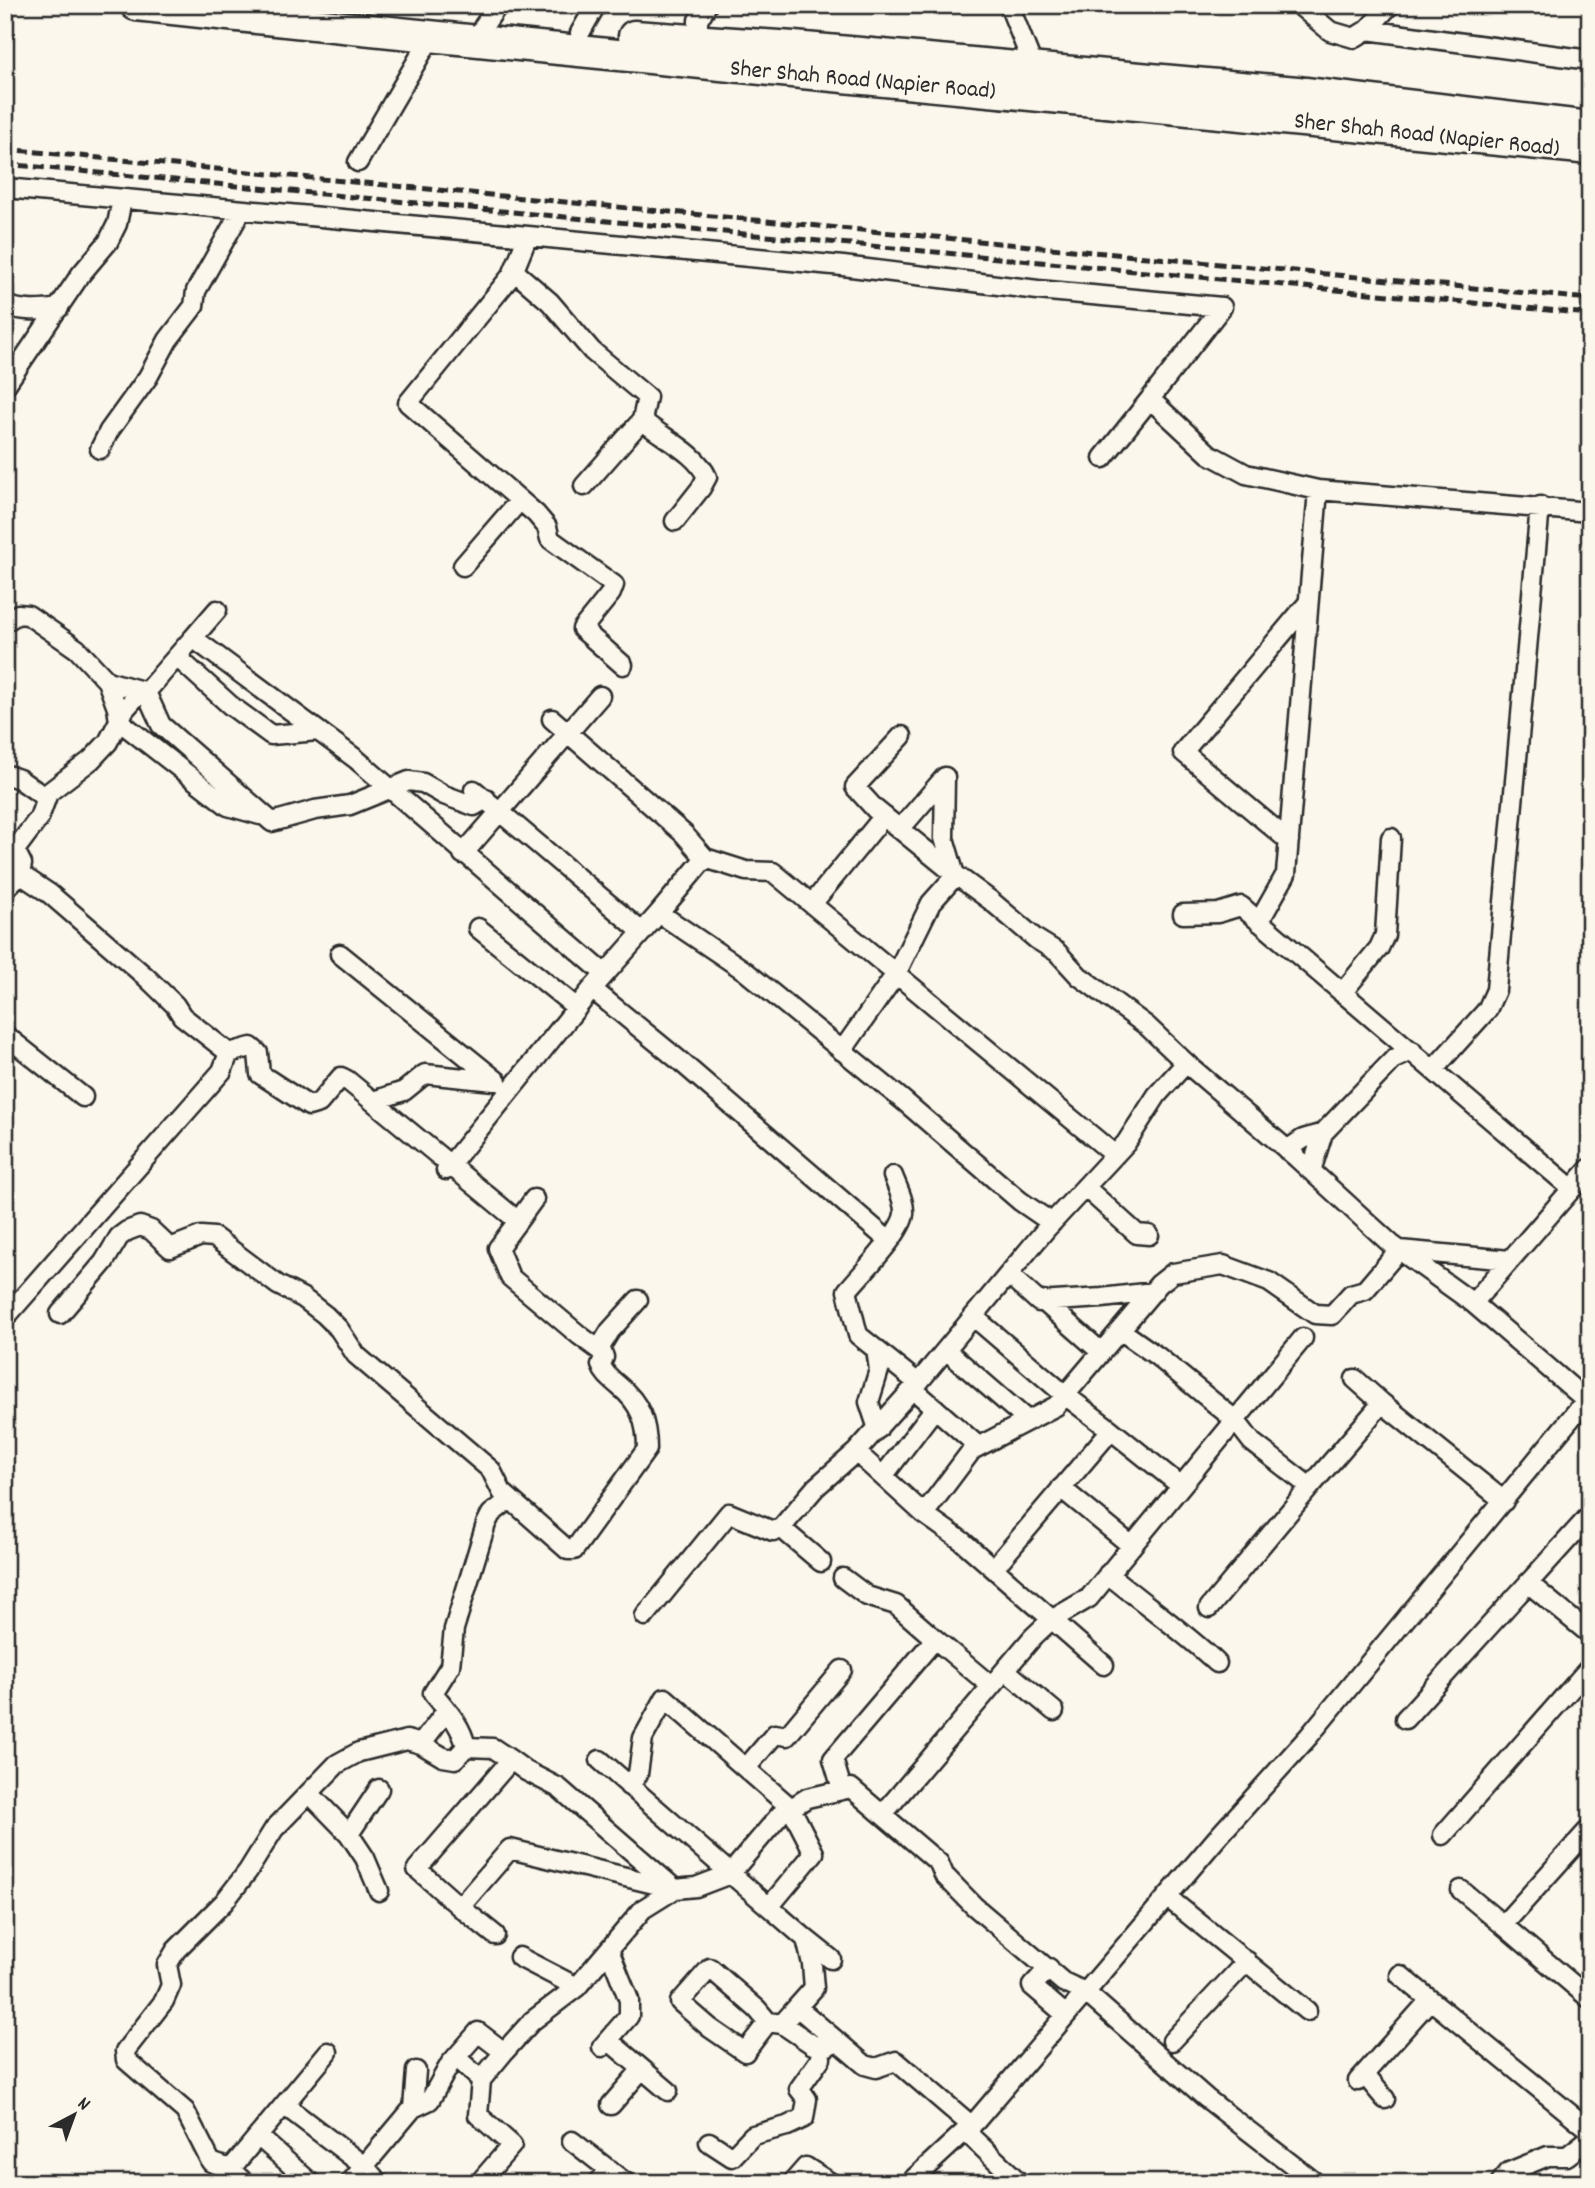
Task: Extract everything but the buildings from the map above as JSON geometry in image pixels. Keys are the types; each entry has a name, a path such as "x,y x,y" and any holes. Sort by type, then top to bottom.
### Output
{"main road":[{"name":"Sher Shah Road (Napier Road)","path":"136,5 431,37 1035,81 1297,92 1590,127"},
{"name":"Sher Shah Road (Napier Road)","path":"278,5 491,16 580,33 794,47 1035,81 1590,149"}],"street":[{"path":"580,33 596,5"},
{"path":"698,41 698,20 707,5"},
{"path":"1009,5 1035,81"},
{"path":"1299,5 1330,31 1354,38 1367,30 1390,5"},
{"path":"1367,30 1590,60"},
{"path":"358,162 431,37"},
{"path":"5,188 855,267 1038,290 1222,307 1103,458"},
{"path":"5,386 94,256 108,242 117,224 122,200"},
{"path":"100,449 109,431 148,377 168,340 194,306 196,291 241,211"},
{"path":"528,236 514,271 408,404 520,500 547,527 550,539 614,585 611,593 582,629 623,665"},
{"path":"514,271 550,303 592,351 647,397 642,420 584,486"},
{"path":"5,304 15,309 38,311 59,308"},
{"path":"1150,399 1209,454 1246,474 1318,490 1590,512"},
{"path":"642,420 687,454 704,470 707,477 675,521"},
{"path":"1259,922 1286,874 1318,490"},
{"path":"463,566 520,500"},
{"path":"1433,1070 1487,1010 1496,990 1540,506"},
{"path":"1289,841 1183,752 1308,603"},
{"path":"5,890 20,874 22,864 10,848 39,818 48,793 91,760 108,742 125,709 135,698 146,692 217,610"},
{"path":"5,622 18,614 28,615 77,649 107,681 117,708 118,721 228,806 266,817"},
{"path":"194,638 356,759 605,974"},
{"path":"177,657 230,705 271,735 318,732"},
{"path":"107,681 146,692 161,725 272,822 315,810 350,805 409,781 423,783 444,795 474,806 480,794 642,932"},
{"path":"463,854 600,696"},
{"path":"552,719 684,834 705,858 746,871 773,872 1115,1155"},
{"path":"902,736 855,787 884,816 1037,939 1057,952 1079,976 1147,1026 1399,1250 1473,1303 1588,1401 1310,1736 1167,1897 969,2129 909,2183"},
{"path":"5,774 19,779 46,798"},
{"path":"900,829 946,777 944,838 956,875"},
{"path":"812,904 884,816"},
{"path":"1342,993 1379,948 1385,935 1391,838"},
{"path":"448,1167 504,1086 577,1008 705,858"},
{"path":"20,874 50,894 146,976 182,1016 229,1052"},
{"path":"842,1051 897,974 932,903 956,875"},
{"path":"1183,914 1218,913 1241,906 1571,1188"},
{"path":"659,913 745,971 1020,1201 1052,1223"},
{"path":"478,928 577,1008"},
{"path":"340,954 504,1086"},
{"path":"592,989 889,1241"},
{"path":"5,1035 83,1097"},
{"path":"229,1052 251,1047 258,1053 260,1074 309,1106 319,1103 341,1077 373,1101 448,1167 518,1221"},
{"path":"1311,1171 1324,1133 1394,1059 1412,1051"},
{"path":"5,1318 222,1071 229,1052"},
{"path":"645,1616 729,1513 772,1531 781,1528 816,1487 856,1452 916,1386 1052,1223 1115,1155 1139,1126 1157,1095 1186,1063"},
{"path":"373,1101 404,1091 425,1074 443,1078 467,1077 504,1086"},
{"path":"1287,1150 1303,1139 1324,1133"},
{"path":"1473,1303 1590,1168"},
{"path":"893,1176 904,1214 899,1229 847,1291 858,1335 978,1446"},
{"path":"1085,1187 1137,1234 1149,1234"},
{"path":"60,1314 104,1262 119,1237 127,1231 140,1226 150,1230 170,1248 201,1236 214,1237 278,1285 303,1298 325,1315 339,1329 356,1355 491,1470 502,1492 568,1550 574,1550 647,1449 644,1418 634,1399 604,1373 601,1365 604,1357 599,1349 510,1277 498,1248 534,1199"},
{"path":"1399,1250 1510,1260"},
{"path":"924,1514 972,1450 1056,1406 1153,1292 1173,1273 1223,1265 1269,1282 1315,1314 1332,1315 1351,1294 1365,1290 1399,1250"},
{"path":"1009,1275 1039,1301 1153,1292"},
{"path":"599,1349 610,1331 638,1300"},
{"path":"1043,1301 1101,1352"},
{"path":"974,1317 1065,1395 1181,1486"},
{"path":"1120,1330 1157,1356 1235,1420 1252,1442 1310,1487"},
{"path":"883,1814 1033,1637 1051,1619 1089,1598 1303,1338"},
{"path":"876,1349 879,1370 869,1402 878,1429"},
{"path":"946,1350 1027,1420"},
{"path":"1355,1379 1504,1501"},
{"path":"1209,1608 1382,1403"},
{"path":"884,1475 935,1408"},
{"path":"994,1568 1111,1430"},
{"path":"856,1452 924,1514 962,1541 1104,1665"},
{"path":"1061,1488 1132,1546"},
{"path":"466,1747 464,1736 433,1693 450,1666 454,1629 486,1524 491,1514 510,1499"},
{"path":"1405,1719 1590,1515"},
{"path":"781,1528 821,1562"},
{"path":"1108,1574 1217,1663"},
{"path":"843,1578 867,1596 896,1605 991,1686"},
{"path":"1528,1583 1590,1634"},
{"path":"842,1789 833,1759 935,1639"},
{"path":"1443,1835 1590,1667"},
{"path":"746,1768 775,1734 787,1736 842,1670"},
{"path":"1005,1670 1054,1711"},
{"path":"629,1786 638,1774 643,1738 665,1698 791,1808 814,1853 769,1907"},
{"path":"421,1744 447,1710"},
{"path":"245,2183 230,2168 211,2162 185,2111 126,2060 125,2051 164,2001 171,1985 167,1965 176,1950 224,1902 248,1871 274,1829 337,1764 359,1752 407,1740 421,1744 443,1757 455,1759 466,1747 493,1748 526,1771 559,1788 675,1889"},
{"path":"495,1936 417,1869 512,1760"},
{"path":"600,1760 831,1959"},
{"path":"460,1907 510,1849 675,1889 696,1887 730,1874 780,1815 807,1798 851,1788 939,1863 944,1875 974,1906 1063,1982 1085,1992 1206,2098 1316,2183"},
{"path":"349,1834 379,1789"},
{"path":"309,1793 349,1834 365,1858 379,1891"},
{"path":"1503,1925 1590,1828"},
{"path":"479,2183 512,2145 478,2115 481,2080 532,2021 577,1987 643,1909 675,1889"},
{"path":"1461,1890 1588,1993"},
{"path":"1167,1897 1307,2011"},
{"path":"806,1939 814,1987 797,2007 775,2023 745,2052 710,2028 680,2002 710,1968 775,2023 813,2045 845,2048"},
{"path":"608,1950 629,2000 629,2016 605,2044 668,2091"},
{"path":"519,1957 577,1987"},
{"path":"1172,2041 1247,1961"},
{"path":"1049,1968 1032,1986 1066,2015"},
{"path":"1400,1975 1590,2130"},
{"path":"1385,2099 1361,2077 1430,2000"},
{"path":"797,2007 865,2065 876,2068 896,2061 969,2129 1020,2183"},
{"path":"349,2183 413,2108 430,2100 456,2057 478,2032 504,2052"},
{"path":"709,2142 732,2157 753,2135 787,2126 804,2118 807,2099 799,2089 821,2058 819,2045"},
{"path":"219,2183 328,2052"},
{"path":"456,2057 481,2080"},
{"path":"611,2105 642,2069"},
{"path":"413,2108 416,2071"},
{"path":"284,2105 363,2166 379,2183"},
{"path":"258,2136 312,2183"},
{"path":"1500,2183 1509,2172 1548,2156 1566,2156 1590,2138"},
{"path":"572,2141 603,2176 626,2183"},
{"path":"792,2183 806,2166 831,2183"}],"railway":[{"path":"5,149 1590,299"},
{"path":"5,164 1590,314"}]}
